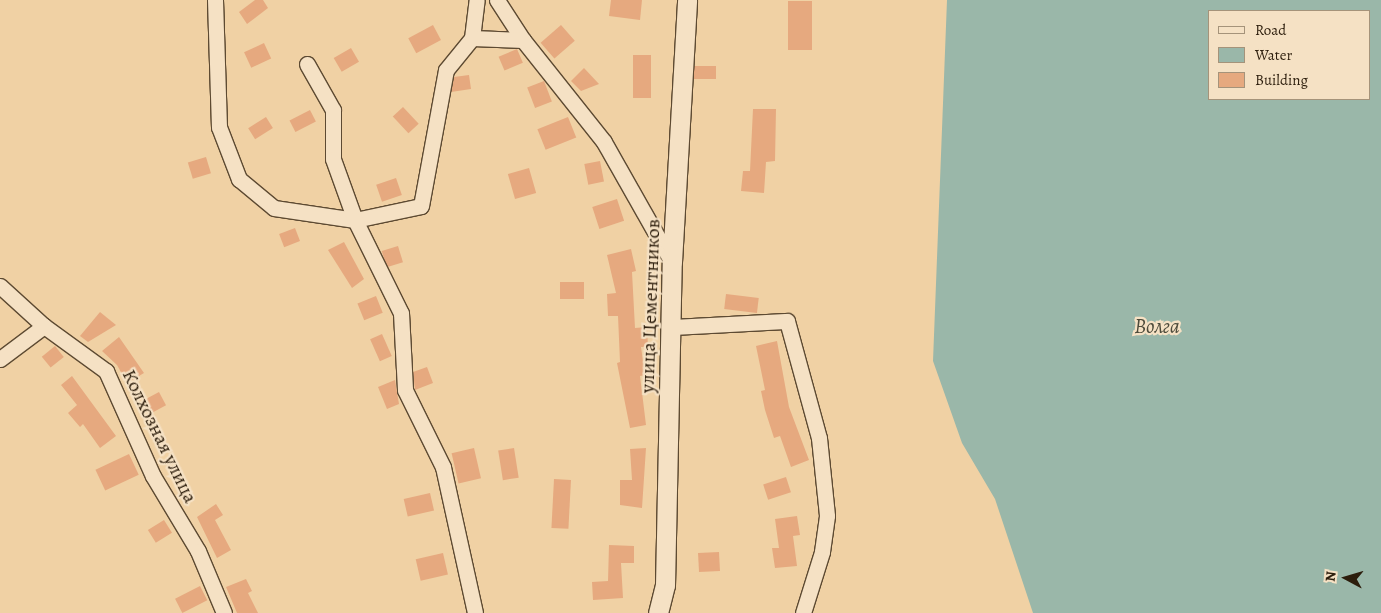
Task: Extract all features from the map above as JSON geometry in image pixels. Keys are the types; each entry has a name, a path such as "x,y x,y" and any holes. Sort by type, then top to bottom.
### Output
{"street":[{"path":"215,0 219,127 239,179 274,208 356,220 422,206 446,70 472,38 477,0"},
{"path":"497,0 523,40 604,142 672,262"},
{"name":"улица Цементников","path":"658,613 665,585 672,262 687,0"},
{"path":"472,38 523,40"},
{"path":"307,64 333,110 334,159 356,220 401,313 405,390 442,467 475,613"},
{"name":"Колхозная улица","path":"0,286 44,326 106,371 153,476 198,551 224,613"},
{"path":"671,327 787,321 819,438 827,516 822,552 803,613"},
{"path":"0,360 44,326"}],"water":[{"name":"Волга","path":"947,0 1381,0 1381,613 1033,613 995,499 962,443 933,361"}],"building":[{"path":"255,0 263,0 268,8 247,24 239,12"},
{"path":"611,0 642,0 640,20 609,16"},
{"path":"788,1 812,1 812,50 788,50"},
{"path":"433,25 441,40 416,53 408,38"},
{"path":"561,25 575,41 554,59 541,43"},
{"path":"264,43 271,58 251,68 244,52"},
{"path":"351,48 359,62 342,72 334,58"},
{"path":"517,49 523,63 504,71 499,57"},
{"path":"633,55 651,55 651,98 633,98"},
{"path":"694,66 716,66 716,79 694,79"},
{"path":"584,68 599,84 581,91 571,81"},
{"path":"469,75 471,89 451,92 454,77"},
{"path":"544,81 552,102 535,108 527,87"},
{"path":"403,107 419,124 408,133 393,117"},
{"path":"753,109 776,109 775,161 766,162 764,193 741,191 743,171 750,171"},
{"path":"310,110 316,122 295,132 290,120"},
{"path":"266,117 273,128 255,139 248,128"},
{"path":"568,117 576,137 546,150 537,129"},
{"path":"206,157 211,173 193,179 188,163"},
{"path":"600,161 604,182 588,185 584,164"},
{"path":"529,168 536,193 515,199 508,174"},
{"path":"396,178 402,195 382,202 376,185"},
{"path":"617,199 624,221 599,229 592,207"},
{"path":"295,228 300,241 284,247 279,234"},
{"path":"344,242 364,279 352,288 328,250"},
{"path":"398,246 403,262 387,267 382,251"},
{"path":"631,249 636,271 632,272 635,328 647,327 648,347 641,347 645,375 640,376 646,425 630,428 617,363 620,362 618,316 608,316 607,294 616,293 607,255"},
{"path":"560,282 584,282 584,299 560,299"},
{"path":"726,294 759,298 757,313 724,309"},
{"path":"376,296 383,313 364,320 357,303"},
{"path":"100,312 116,325 88,342 80,336"},
{"path":"382,334 392,356 380,361 370,339"},
{"path":"119,337 144,373 127,383 117,365 102,351"},
{"path":"777,341 789,407 809,460 791,467 780,436 774,438 765,410 761,391 765,390 756,346"},
{"path":"55,346 64,357 51,368 42,357"},
{"path":"427,367 433,383 415,390 413,372"},
{"path":"72,376 116,436 100,448 83,424 80,427 68,413 77,405 61,385"},
{"path":"395,380 399,404 387,409 378,387"},
{"path":"159,392 166,405 150,414 143,400"},
{"path":"474,448 481,478 459,483 452,453"},
{"path":"514,448 519,478 503,480 498,451"},
{"path":"646,448 642,508 620,505 620,480 632,480 630,449"},
{"path":"129,454 139,475 105,490 95,470"},
{"path":"786,477 791,492 768,500 763,484"},
{"path":"554,479 571,480 568,529 551,528"},
{"path":"430,493 434,511 408,517 404,499"},
{"path":"216,504 223,515 215,520 231,550 217,558 197,517"},
{"path":"797,516 800,535 793,536 797,566 775,568 772,548 779,548 775,519"},
{"path":"164,520 172,533 156,543 148,530"},
{"path":"609,545 634,546 634,563 621,563 623,598 593,600 592,582 608,581"},
{"path":"719,552 720,571 699,572 698,553"},
{"path":"443,553 448,574 421,581 416,559"},
{"path":"246,579 252,591 248,593 258,613 237,613 226,587"},
{"path":"200,586 207,600 182,613 175,599"}]}
